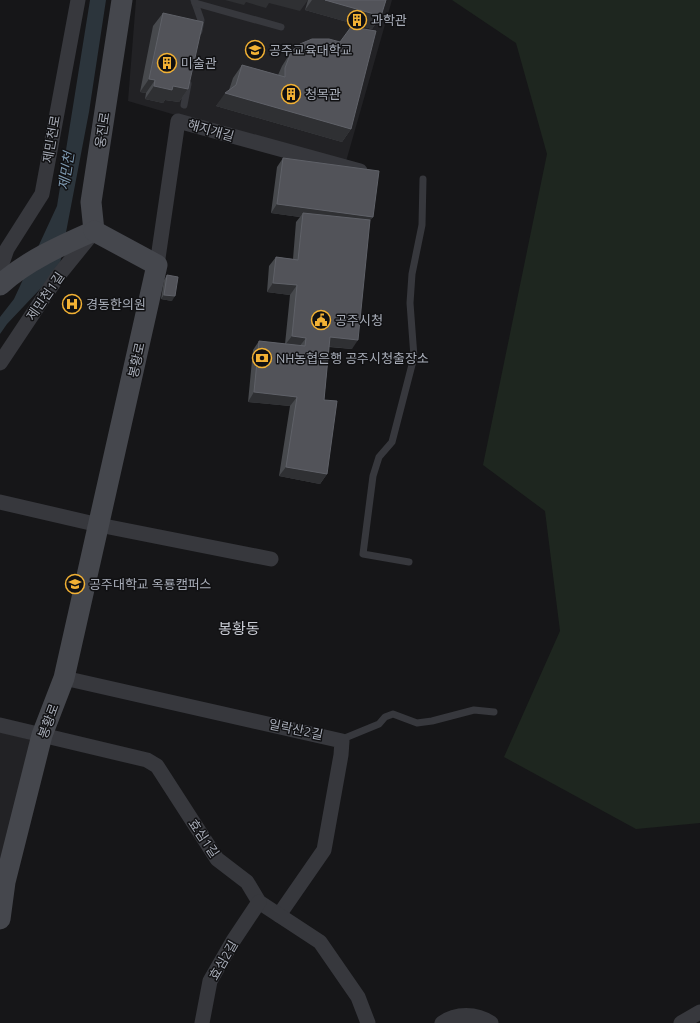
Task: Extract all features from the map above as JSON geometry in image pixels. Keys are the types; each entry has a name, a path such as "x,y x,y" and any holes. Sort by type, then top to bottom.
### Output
{"main road":[{"name":"웅진로","path":"94,231 91,202 122,0"},
{"path":"4,276 67,242 94,231 157,265"},
{"name":"봉황로","path":"0,919 5,882 42,735 64,678 157,265"}],"street":[{"name":"제민천로","path":"4,276 7,249 42,194 78,0"},
{"name":"해지개길","path":"157,265 178,121 361,171"},
{"name":"제민천1길","path":"0,363 58,276 94,231"},
{"path":"0,502 99,525 272,559"},
{"name":"일락산2길","path":"64,678 342,741 342,755 324,850 279,915"},
{"name":"효심1길","path":"0,725 147,760 157,766 211,850 226,867 247,882 259,902 320,942 358,997 368,1023"},
{"name":"효심2길","path":"202,1023 210,981 233,941 259,902"},
{"path":"680,1023 700,1012"},
{"path":"442,1023 449,1018 468,1015 491,1023"}],"lane":[{"path":"195,1 281,27"},
{"path":"195,1 201,20 198,35"},
{"path":"184,105 190,74"},
{"path":"409,562 363,554 373,476 379,457 392,442 414,357 410,303 412,274 422,225 423,179"},
{"path":"340,740 379,724 386,717 393,714 417,723 474,710 494,712"}],"shaded area":[{"name":"공주교육대학교","path":"136,0 392,0 345,165 128,101"},
{"path":"452,0 700,0 700,823 636,829 504,757 560,631 545,511 483,465 547,154 516,43"},
{"path":"0,732 31,740 0,871"}],"water":[{"name":"제민천","path":"90,0 106,0 89,112 59,269 7,324 0,334 0,317 14,299 57,206"}],"building":[{"path":"325,0 386,0 381,16"},
{"name":"미술관","path":"163,13 203,22 188,89 173,86 172,90 154,86 155,80 149,79"},
{"name":"청목관","path":"351,27 376,31 351,129 225,93 236,85 242,65 285,77 285,68 291,52 300,44 312,39 329,39 340,42"},
{"path":"283,158 379,171 373,217 277,204"},
{"name":"공주시청","path":"303,213 370,220 358,340 330,337 324,400 337,401 327,474 286,467 297,397 254,392 259,341 305,346 306,338 292,336 297,285 273,283 276,257 298,260"},
{"path":"167,275 178,277 175,296 164,295"}],"place":[{"name":"과학관","path":"357,20"},
{"name":"공주교육대학교","path":"255,50"},
{"name":"미술관","path":"167,63"},
{"name":"청목관","path":"291,94"},
{"name":"경동한의원","path":"72,304"},
{"name":"공주시청","path":"321,320"},
{"name":"NH농협은행 공주시청출장소","path":"262,358"},
{"name":"공주대학교 옥룡캠퍼스","path":"75,584"}],"district":[{"name":"봉황동","path":"239,628"}]}
